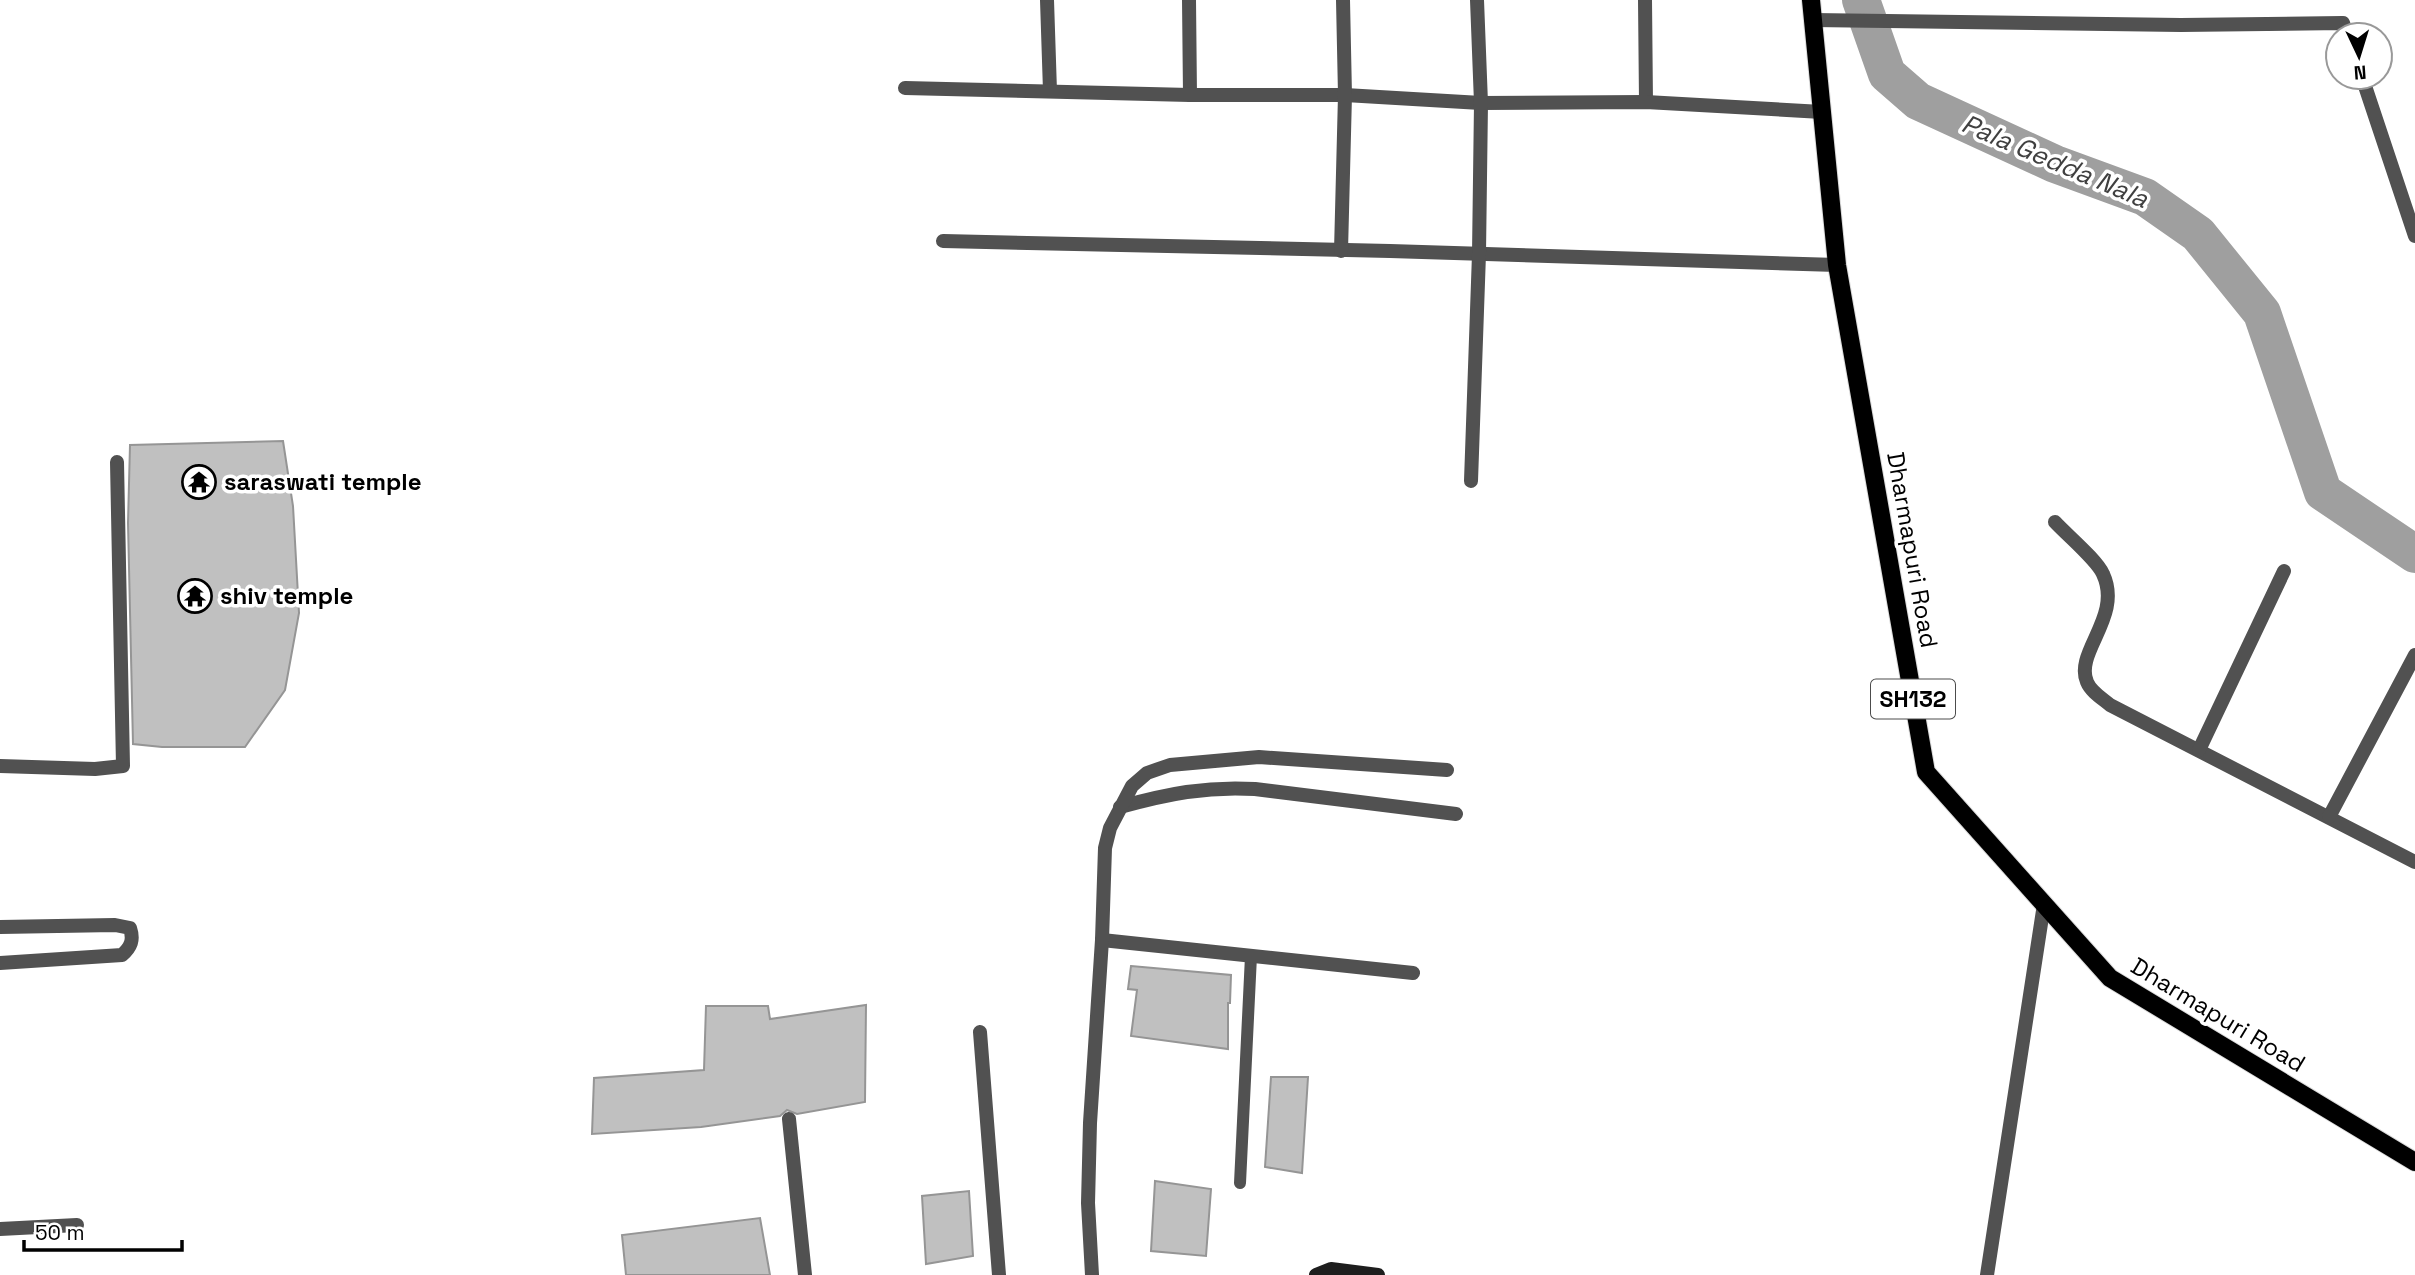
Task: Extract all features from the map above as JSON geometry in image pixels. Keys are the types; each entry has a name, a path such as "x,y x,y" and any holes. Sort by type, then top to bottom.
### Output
{"main road":[{"name":"Dharmapuri Road","path":"1811,0 1837,264 1926,772 2110,978 2415,1162"}],"street":[{"path":"1047,0 1050,91"},
{"path":"1189,0 1190,94"},
{"path":"1341,251 1345,95 1343,0"},
{"path":"1471,481 1481,103 1477,0"},
{"path":"1645,0 1647,102"},
{"path":"1813,20 2181,25 2324,23"},
{"path":"905,88 1345,95 1481,103 1647,102 1822,112"},
{"path":"2366,91 2415,236"},
{"path":"943,241 1837,264"},
{"path":"0,766 95,769 123,765 117,462"},
{"path":"2055,522 2102,571 2107,586 2107,614 2097,632 2087,662 2087,683 2110,705 2415,862"},
{"path":"2199,750 2284,571"},
{"path":"2329,817 2415,655"},
{"path":"1092,1275 1088,1203 1090,1123 1105,848 1110,828 1132,786 1147,774 1170,765 1259,757 1447,770"},
{"path":"1120,807 1172,793 1225,787 1456,814"},
{"path":"1987,1275 2044,904"},
{"path":"0,927 115,925 130,928 132,936 129,949 122,955 0,963"},
{"path":"1102,940 1413,973"},
{"path":"980,1032 999,1275"},
{"path":"789,1119 805,1275"},
{"path":"0,1229 77,1225"},
{"path":"1316,1275 1331,1269 1378,1275"}],"lane":[{"path":"1240,1183 1251,956"}],"building":[{"path":"283,441 293,506 299,613 285,690 245,747 162,747 133,744 128,523 130,445"},
{"path":"1131,966 1231,975 1228,1049 1131,1036 1137,990 1128,989"},
{"path":"866,1005 865,1102 797,1114 787,1110 780,1116 701,1127 592,1134 594,1078 704,1070 706,1006 768,1006 770,1019"},
{"path":"1271,1077 1308,1077 1302,1173 1265,1167"},
{"path":"1155,1181 1211,1189 1206,1256 1151,1251"},
{"path":"969,1191 973,1256 926,1264 922,1196"},
{"path":"760,1218 770,1275 626,1275 622,1235"}],"waterway":[{"name":"Pala Gedda Nala","path":"1861,0 1887,74 1918,101 2055,164 2145,197 2198,234 2262,313 2323,492 2415,554"}],"place":[{"name":"saraswati temple","path":"199,482"},
{"name":"shiv temple","path":"195,596"}]}
